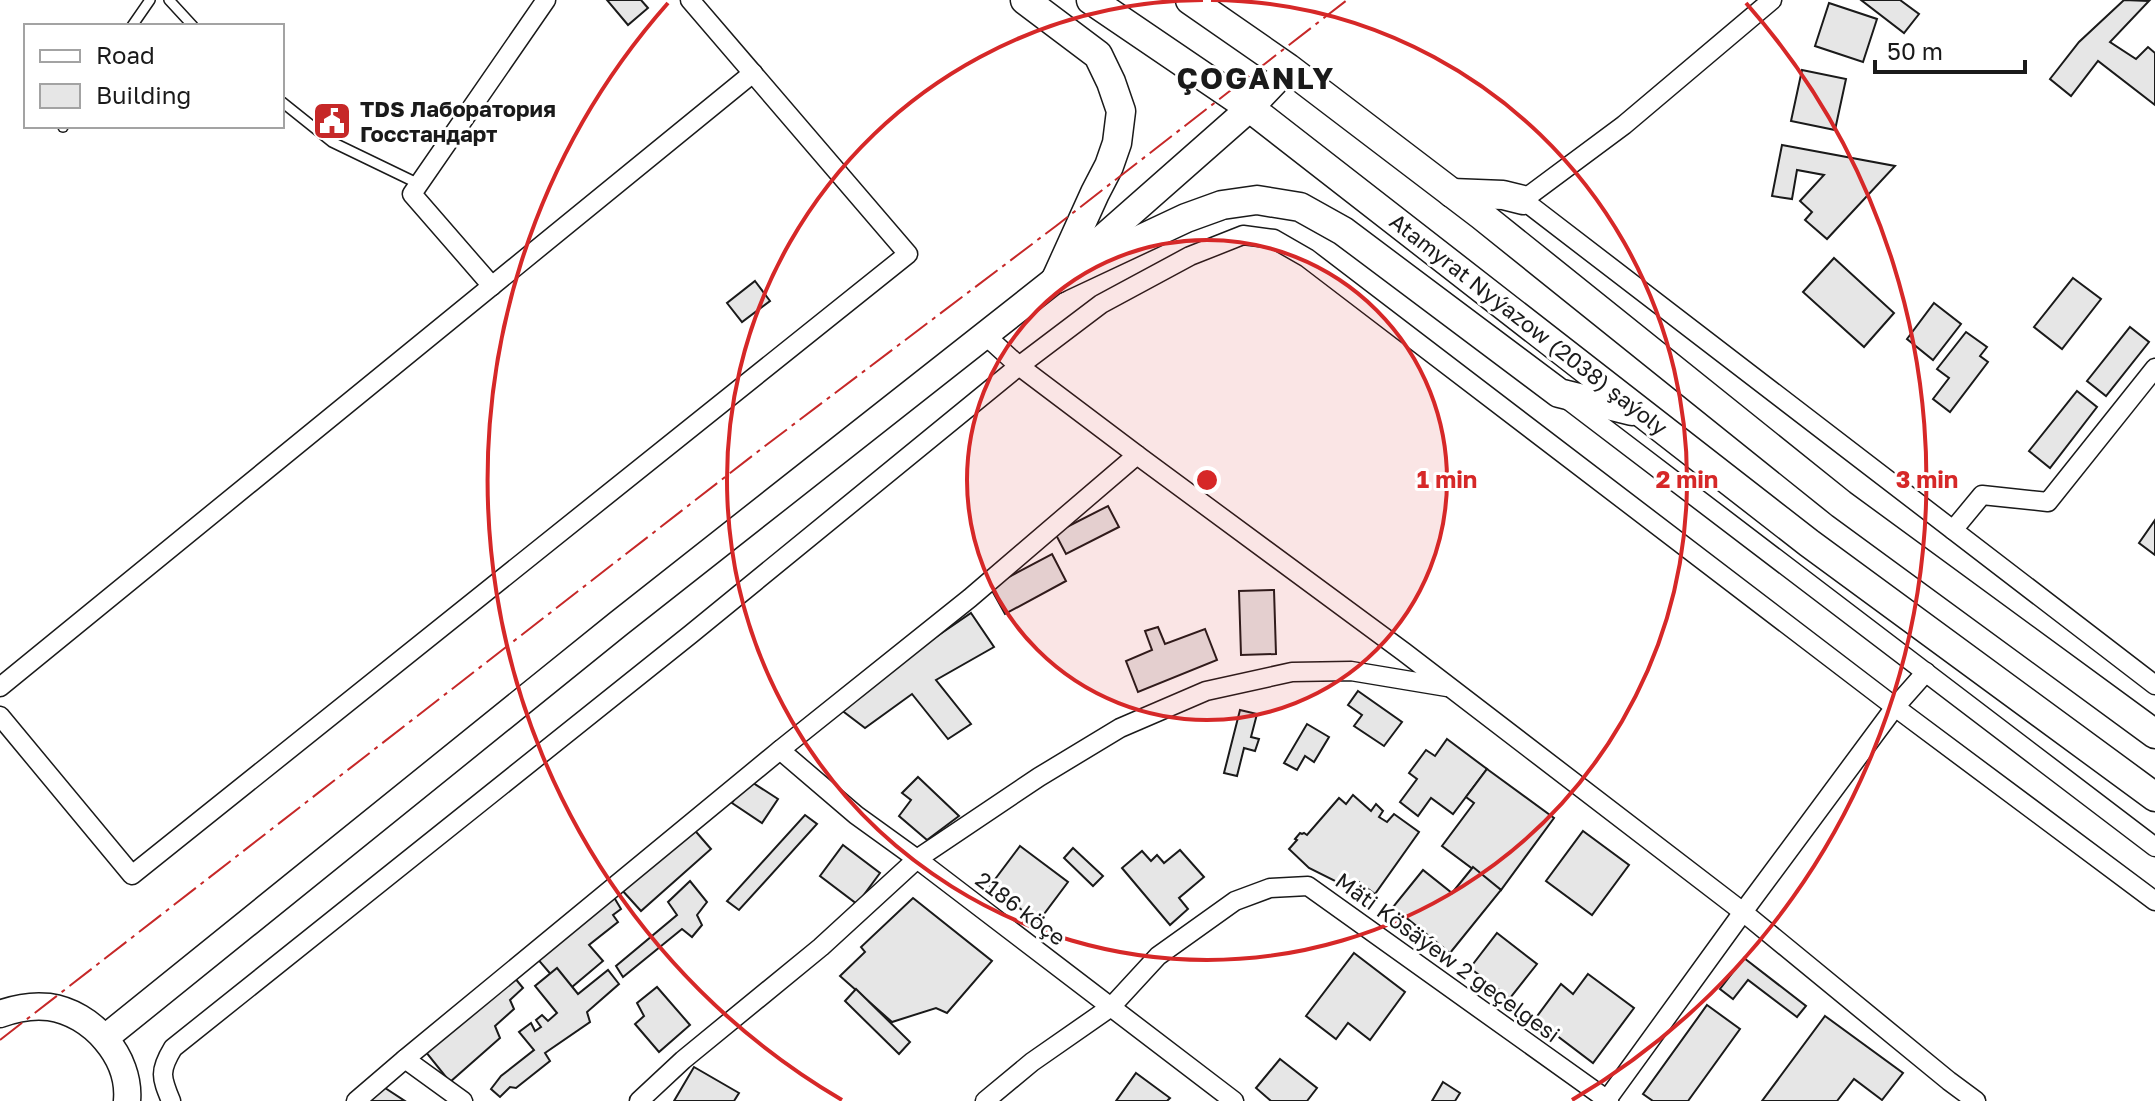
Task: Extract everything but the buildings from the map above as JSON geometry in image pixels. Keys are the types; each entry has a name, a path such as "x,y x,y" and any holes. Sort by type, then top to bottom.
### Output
{"main road":[{"path":"1025,0 1098,55 1121,111 1117,143 1109,166 1056,279"},
{"name":"Atamyrat Nyýazow (2038) şaýoly","path":"1091,0 1250,108 1809,543 2155,797"},
{"path":"1190,0 1288,68 1452,193 1841,504 2155,734"},
{"path":"1452,193 1503,195 1523,200"},
{"path":"1056,279 1186,218 1222,205 1257,200 1300,207 1343,231 1559,393 1645,415"},
{"path":"1391,217 1444,307"}],"street":[{"path":"492,286 412,194 546,0"},
{"path":"0,716 132,875 908,254 690,0"},
{"path":"1772,0 1624,125 1523,200 2155,685"},
{"path":"105,1038 606,633 1056,279 1250,108 1288,68"},
{"path":"0,687 753,73"},
{"path":"171,1101 163,1081 163,1065 173,1048 691,634 1019,366 1101,304 1190,256 1243,235 1274,239 1307,258 1895,707 2155,901"},
{"path":"985,335 1019,366 1451,688 1743,912 1976,1101"},
{"path":"1953,530 1982,495 2048,502 2155,368"},
{"path":"1559,393 2155,847"},
{"path":"356,1101 780,750 970,598 1137,455"},
{"path":"639,1101 683,1060 821,947 917,859 1039,777 1120,728 1206,691 1292,672 1351,671 1451,688"},
{"path":"1607,1101 1895,707 1926,672"},
{"name":"2186 köçe","path":"780,750 856,815 1234,1101"},
{"name":"Mäti Kösäýew 2 geçelgesi","path":"985,1101 1032,1062 1111,1007 1158,956 1235,901 1270,888 1308,886 1607,1101"},
{"path":"0,1014 19,1007 51,1007 80,1018 105,1038 121,1064 127,1101"},
{"path":"405,1059 463,1101"}],"lane":[{"path":"133,24 150,0"},
{"path":"169,0 191,24"},
{"path":"284,104 332,142 419,184"}],"power":[{"path":"0,1040 765,446 1347,0"}],"place":[{"name":"TDS Лаборатория Госстандарт","path":"332,121"}],"district":[{"name":"ÇOGANLY","path":"1256,78"}]}
